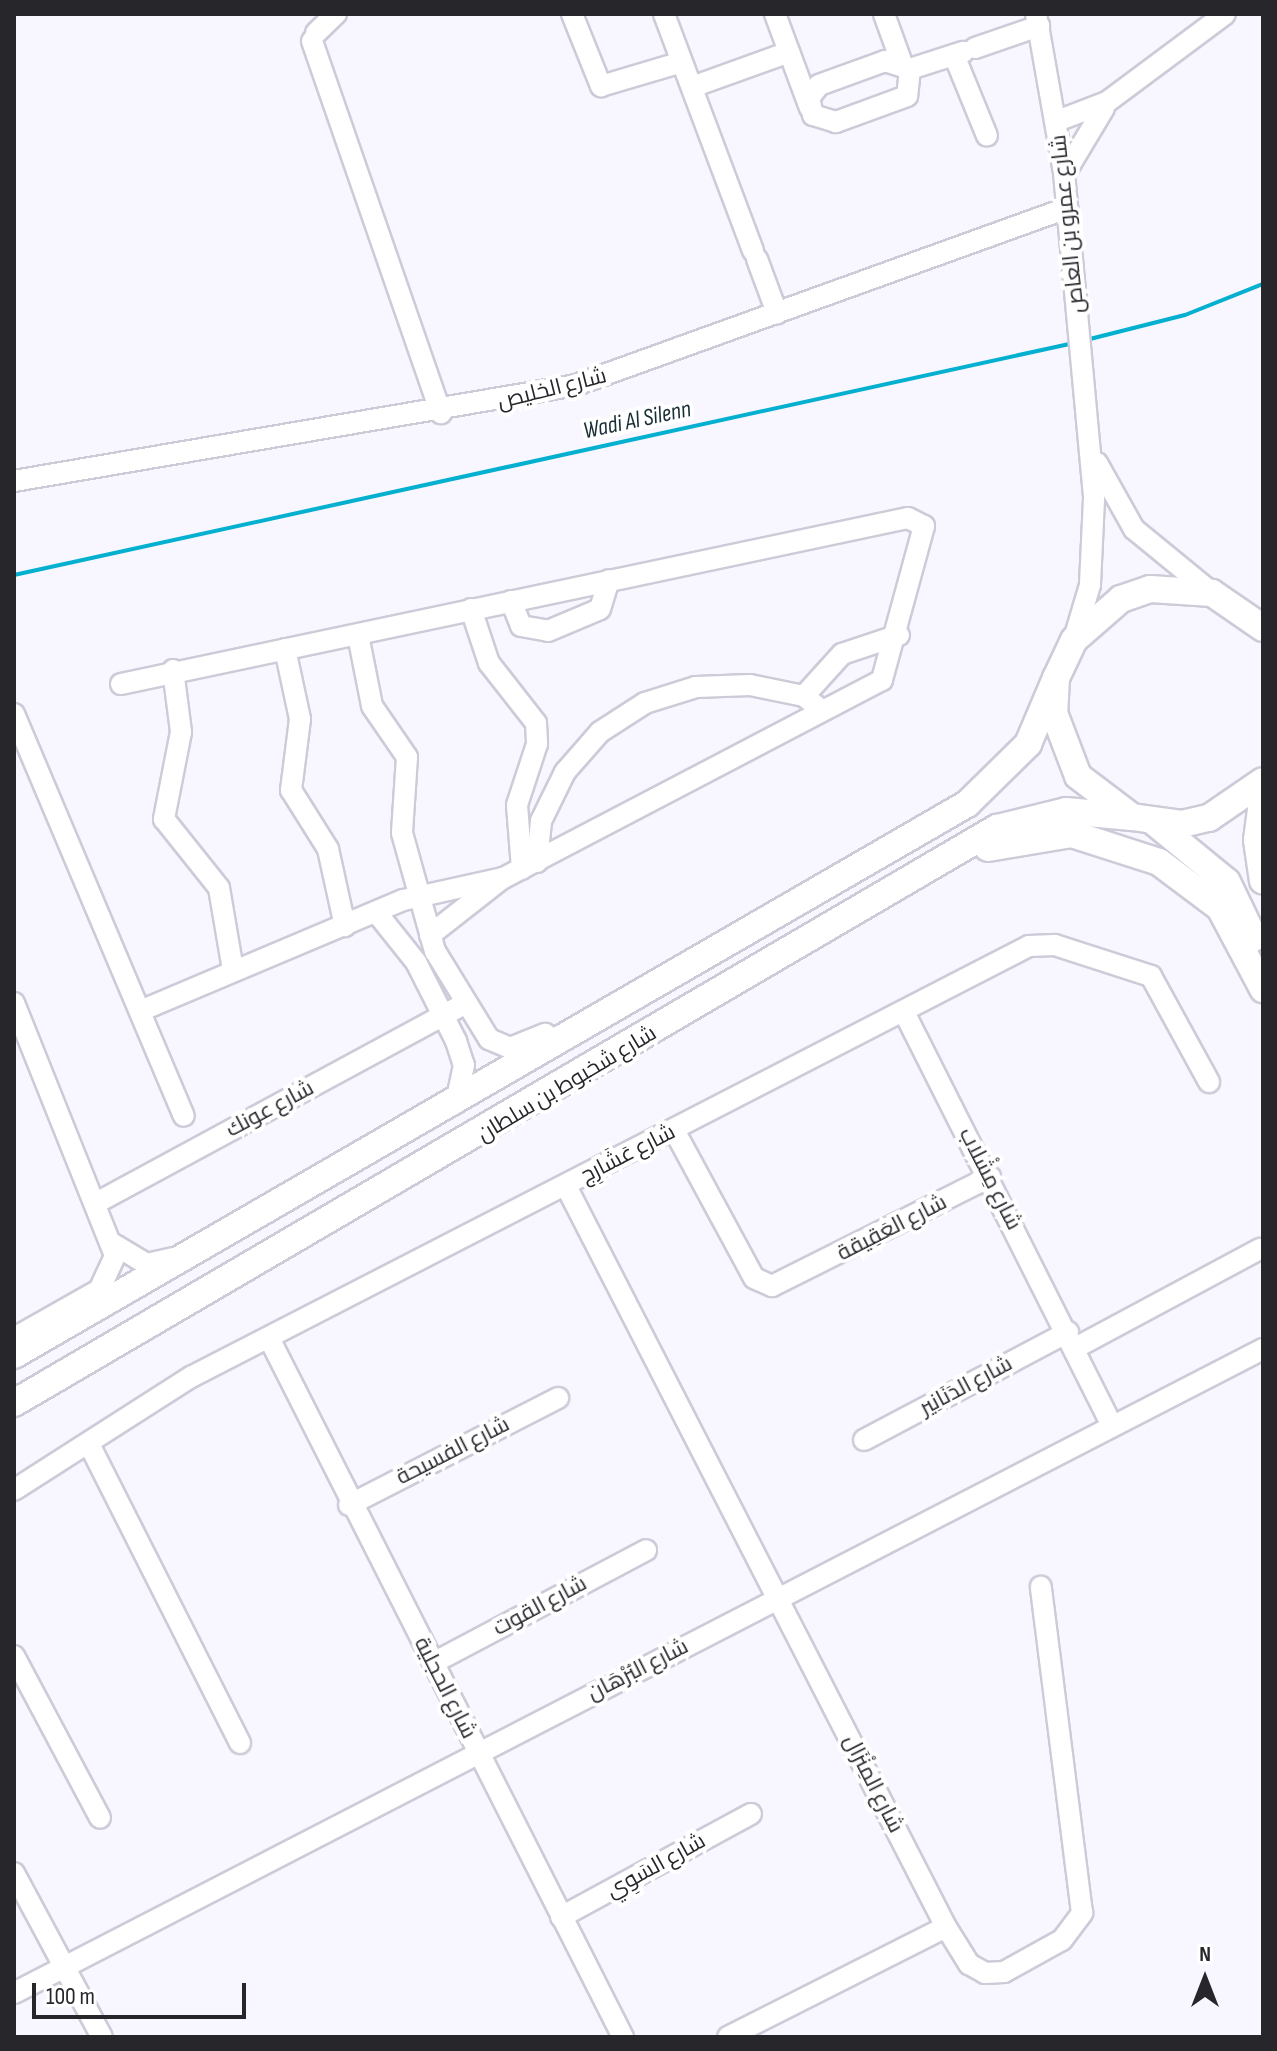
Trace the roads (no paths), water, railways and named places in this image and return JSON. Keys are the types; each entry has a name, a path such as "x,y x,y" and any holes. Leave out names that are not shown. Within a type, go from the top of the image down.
{"main road":[{"name":"شارع شخبوط بن سلطان","path":"14,1355 270,1213 637,999 990,787 1028,744 1074,640 1094,616 1150,589 1224,599"},
{"path":"1224,599 1263,616"},
{"path":"1224,599 1263,628"},
{"path":"1056,678 1054,713 1067,756 1102,800 1143,820 1227,882 1263,960"},
{"name":"شارع شخبوط بن سلطان","path":"14,1403 770,964 997,828 1066,811 1143,820 1209,818 1263,781"},
{"path":"1263,794 1257,840 1263,881"},
{"path":"770,964 816,945 978,852 1072,834 1137,853 1204,892 1236,930 1263,989"}],"street":[{"path":"336,14 314,37 441,413"},
{"path":"572,14 597,82 606,88 682,62"},
{"path":"664,14 777,313"},
{"path":"775,14 810,110 829,123 901,100 913,85 884,14"},
{"path":"1064,173 1080,137 1118,95 1225,14"},
{"path":"810,110 819,85 964,51 1038,20"},
{"name":"شارع عمرو بن العاص","path":"1038,20 1064,173 1089,437 1094,557 1074,640"},
{"path":"964,51 987,136"},
{"path":"692,87 789,52"},
{"path":"1057,121 1118,95"},
{"name":"شارع الخليص","path":"14,481 441,413 576,385 1067,208"},
{"name":"شارع عمرو بن العاص","path":"1089,437 1100,472 1134,529 1224,599"},
{"path":"121,684 173,670 358,635 913,517 925,531 899,635 885,677 812,702 530,866 503,878 418,896 140,1011"},
{"path":"511,601 526,630 548,631 600,609 609,580"},
{"path":"471,609 489,663 536,723 534,754 517,805 530,866"},
{"path":"358,635 372,706 407,757 401,823 430,938 463,1005 489,1039 510,1048 593,1008 637,999"},
{"path":"812,702 842,654 899,635"},
{"path":"285,649 300,719 291,790 328,849 345,926"},
{"path":"173,670 181,732 164,819 219,888 233,970"},
{"path":"530,866 545,808 565,772 600,732 670,694 750,685 812,702"},
{"path":"14,714 184,1116"},
{"path":"534,754 565,772"},
{"path":"410,953 503,878"},
{"path":"376,912 410,953 464,1065 456,1103"},
{"name":"شارع عَشَارِج","path":"14,1490 269,1338 1029,946 1055,945 1158,982 1209,1082"},
{"path":"14,1003 115,1245 139,1262 156,1264 270,1213"},
{"name":"شارع عونك","path":"98,1202 463,1005"},
{"name":"شارع مِشْلاب","path":"904,1012 1073,1339 1112,1425"},
{"name":"شارع العَقِيقة","path":"674,1130 754,1278 772,1286 794,1278 990,1177"},
{"name":"شارع المِنْزَال","path":"566,1186 946,1927 969,1964 995,1974 1062,1940 1081,1920 1041,1587"},
{"path":"14,1338 105,1285 115,1245"},
{"path":"1073,1339 1260,1249"},
{"name":"شارع الحجلية","path":"269,1338 349,1505 623,2037"},
{"name":"شارع الدَنَانِير","path":"864,1440 1073,1339"},
{"name":"شارع البُرْهَان","path":"14,1993 478,1751 1263,1349"},
{"name":"شارع الفسيحة","path":"349,1505 558,1398"},
{"path":"89,1444 240,1743"},
{"name":"شارع القوت","path":"433,1663 646,1550"},
{"path":"14,1656 100,1818"},
{"name":"شارع السَوِي","path":"561,1917 751,1814"},
{"path":"14,1873 20,1897 66,1965 102,2037"},
{"path":"728,2037 946,1927"}],"waterway":[{"name":"Wadi Al Silenn","path":"1086,340 1185,315 1263,284"},
{"name":"Wadi Al Silenn","path":"14,575 1074,343"}]}
